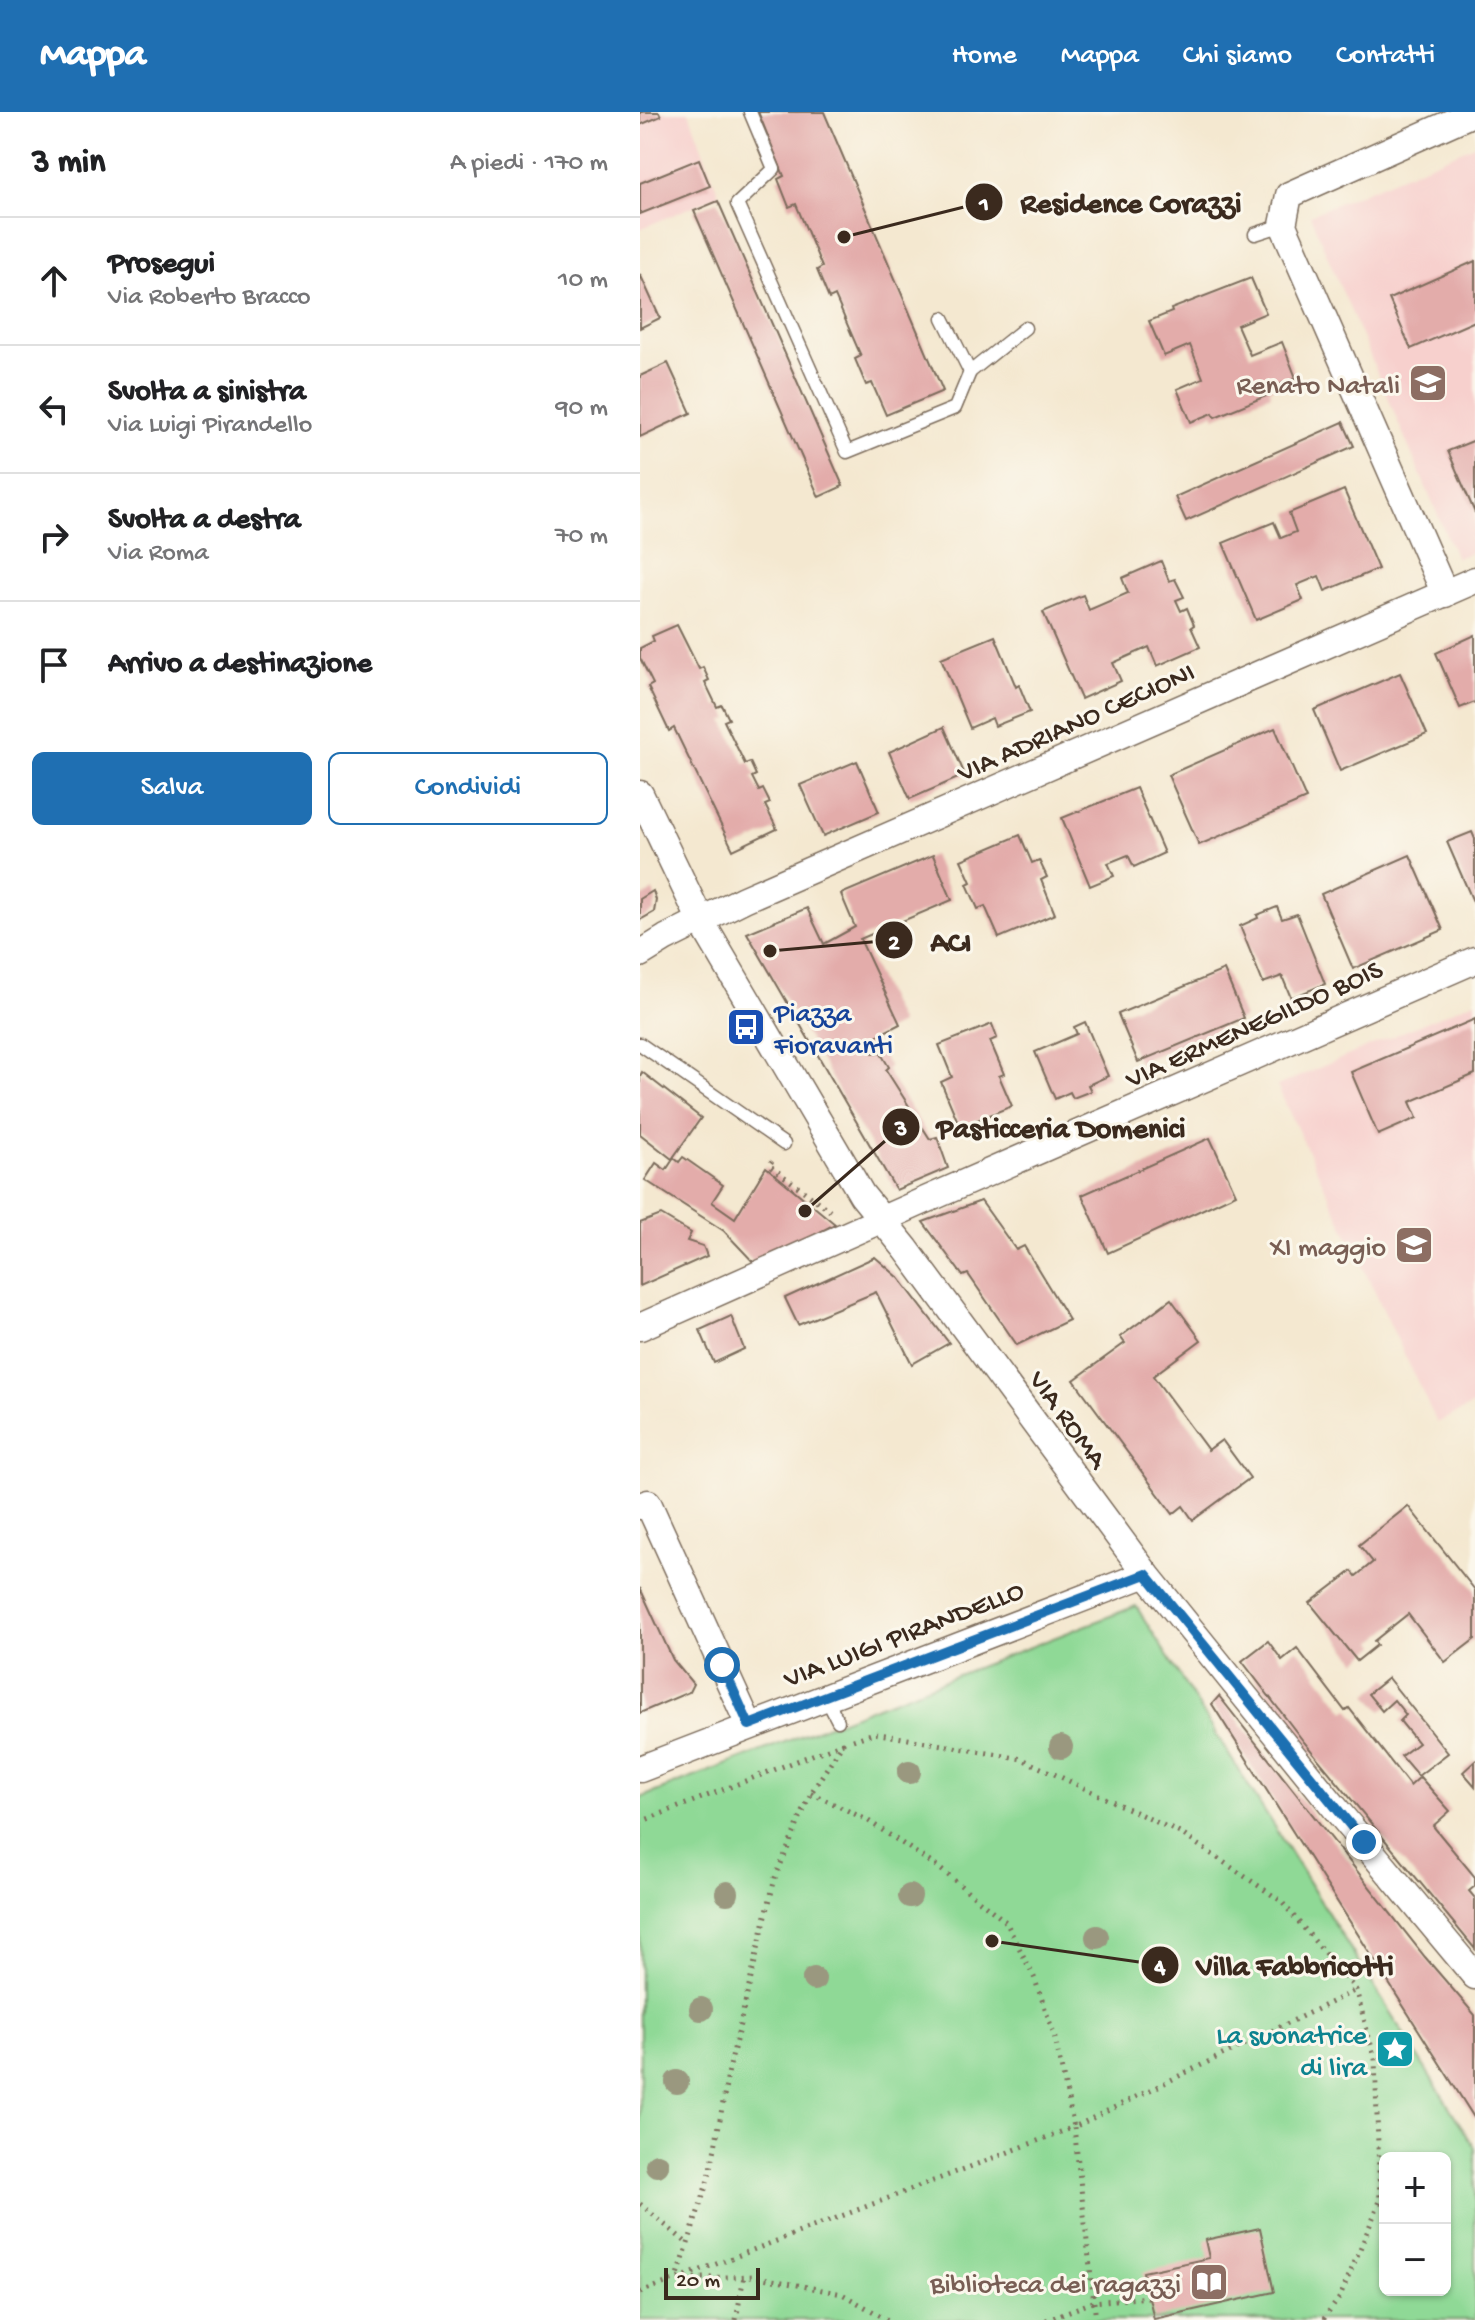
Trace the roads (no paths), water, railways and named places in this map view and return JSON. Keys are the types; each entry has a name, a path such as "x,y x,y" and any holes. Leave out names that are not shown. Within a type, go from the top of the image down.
{"street":[{"path":"1445,594 1283,225 1289,195 1464,114"},
{"name":"VIA ADRIANO CECIONI","path":"701,921 744,899 1475,580"},
{"name":"VIA ROMA","path":"640,794 701,921 854,1182 1146,1574 1475,1976"},
{"path":"640,954 701,921"},
{"name":"VIA ERMENEGILDO BOIS","path":"640,1327 1475,960"},
{"path":"644,1504 749,1725"},
{"name":"VIA LUIGI PIRANDELLO","path":"640,1769 1146,1574"}],"lane":[{"path":"750,112 774,169 737,204 847,452 955,408 970,372 1025,328"},
{"path":"1255,234 1283,225"},
{"path":"943,318 970,372"},
{"path":"640,1044 784,1144"},
{"path":"825,1696 838,1721"}],"place":[{"name":"Residence Corazzi","path":"844,237"},
{"name":"Renato Natali","path":"1428,383"},
{"name":"ACI","path":"770,951"},
{"name":"Piazza Fioravanti","path":"746,1027"},
{"name":"Pasticceria Domenici","path":"805,1211"},
{"name":"XI maggio","path":"1414,1245"},
{"name":"Villa Fabbricotti","path":"992,1941"},
{"name":"La suonatrice di lira","path":"1395,2049"},
{"name":"Biblioteca dei ragazzi","path":"1209,2282"}]}
